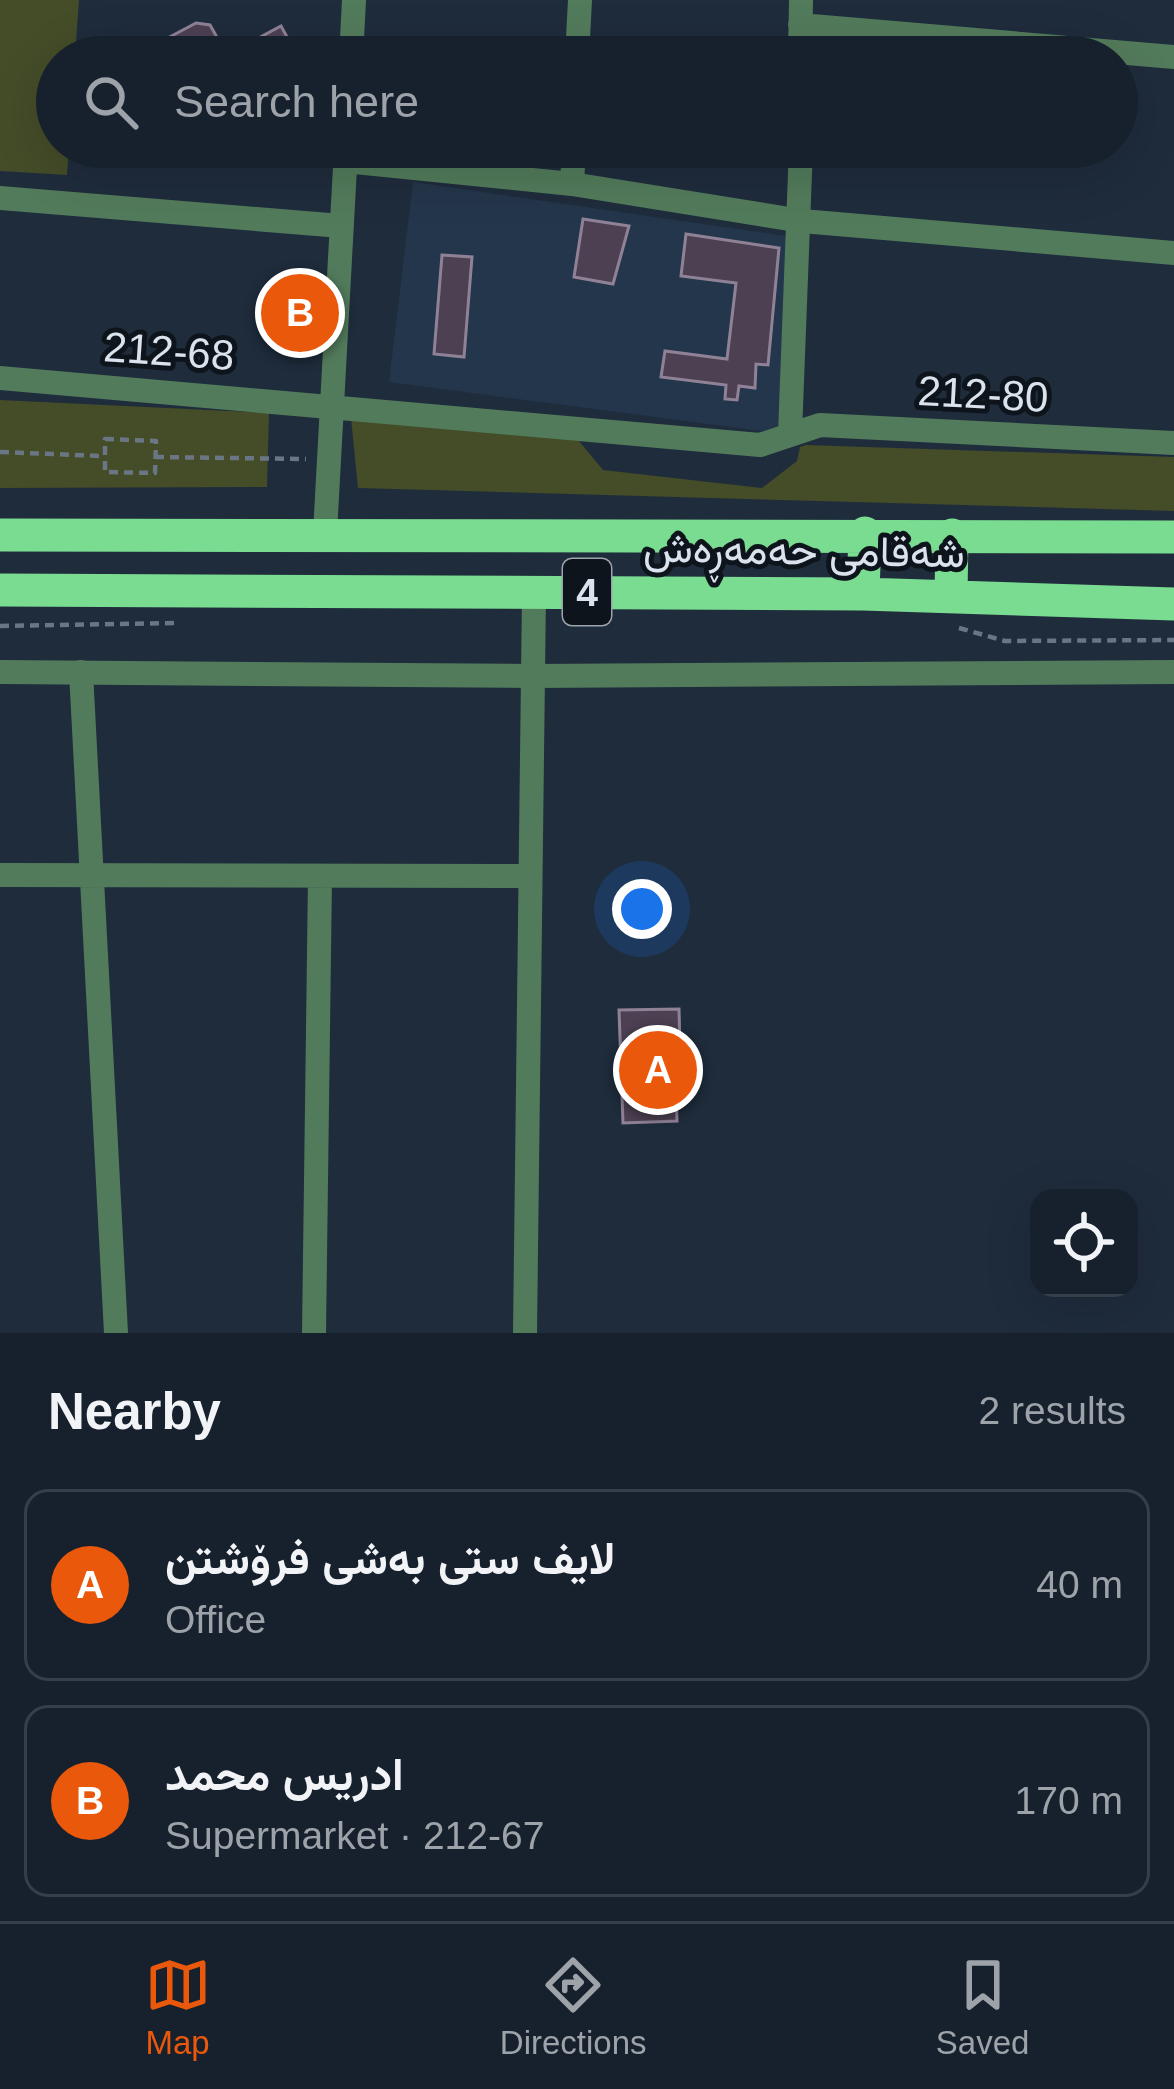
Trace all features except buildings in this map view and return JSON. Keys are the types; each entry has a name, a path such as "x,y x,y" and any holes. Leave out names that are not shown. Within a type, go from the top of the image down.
{"highway":[{"path":"863,594 866,533"},
{"name":"شەقامی حەمەڕەش","path":"0,535 1174,536"},
{"path":"951,596 952,535"},
{"name":"شەقامی حەمەڕەش","path":"0,590 863,594 1174,604"}],"street":[{"path":"352,36 354,0"},
{"path":"578,36 580,0"},
{"path":"800,12 999,36"},
{"path":"1138,53 1174,57"},
{"path":"325,532 344,168"},
{"path":"451,168 802,221 1174,253"},
{"path":"572,184 573,168"},
{"path":"790,434 801,168"},
{"path":"0,199 341,226"},
{"name":"212-68","path":"0,377 332,403 760,445 790,434"},
{"name":"212-80","path":"790,434 820,425 1174,443"},
{"path":"525,1333 534,592"},
{"path":"0,672 532,676 1174,672"},
{"path":"81,672 116,1333"},
{"path":"0,874 530,876"},
{"path":"314,1333 320,877"}],"path":[{"path":"105,439 156,440 155,472 105,472 105,456 105,439"},
{"path":"0,452 105,456"},
{"path":"155,457 328,459"}],"shaded area":[{"path":"413,182 794,237 777,433 389,382"}],"green space":[{"path":"0,0 79,0 76,36 36,36 36,168 68,168 67,175 0,171"},
{"path":"0,400 269,413 267,487 0,488"},
{"path":"389,414 579,441 603,470 762,488 797,461 800,447 806,445 1174,457 1174,511 358,488 351,418"}],"place":[{"name":"ادريس محمد","path":"300,313"},
{"name":"لایف ستی بەشی فرۆشتن","path":"658,1070"}]}
